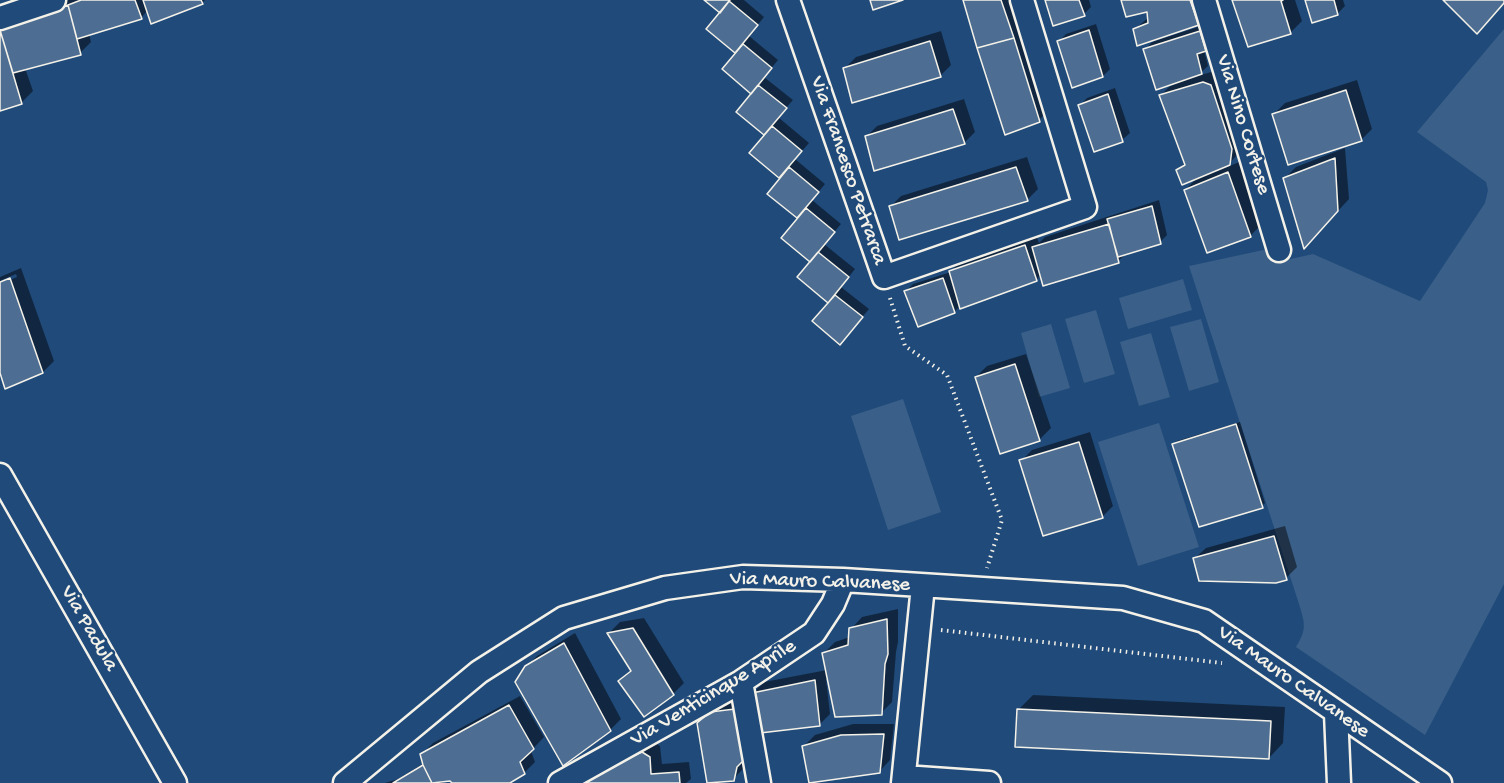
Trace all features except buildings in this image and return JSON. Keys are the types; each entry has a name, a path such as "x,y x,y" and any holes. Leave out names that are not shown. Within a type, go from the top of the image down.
{"street":[{"path":"0,18 54,0"},
{"name":"Via Francesco Petrarca","path":"788,0 884,277 1085,207 1022,0"},
{"name":"Via Nino Cortese","path":"1204,0 1280,250"},
{"name":"Via Padula","path":"0,475 175,783"},
{"name":"Via Mauro Calvanese","path":"345,783 479,672 564,618 665,588 743,577 843,580 1123,598 1204,621 1440,783"},
{"name":"Via Venticinque Aprile","path":"560,783 741,682 814,633 833,604 843,580"},
{"name":"Via Mauro Calvanese","path":"923,586 903,780 989,783"},
{"path":"741,682 759,783"},
{"path":"1336,713 1339,783"}],"path":[{"path":"884,277 905,346 947,375 1002,520 989,565"},
{"path":"933,629 1221,662 1229,668"}],"shaded area":[{"path":"1504,29 1504,584 1425,735 1296,647 1303,631 1304,622 1301,611 1189,266 1268,249 1273,263 1313,254 1420,301 1485,203 1488,190 1486,182 1417,132"},
{"path":"1183,279 1192,310 1128,329 1119,298"},
{"path":"1096,310 1115,374 1084,383 1065,319"},
{"path":"1201,319 1219,382 1189,391 1170,327"},
{"path":"1051,324 1070,388 1039,397 1021,333"},
{"path":"1151,333 1170,397 1139,406 1120,342"},
{"path":"903,399 941,512 888,530 851,416"},
{"path":"1159,423 1199,547 1138,566 1098,442"}]}
